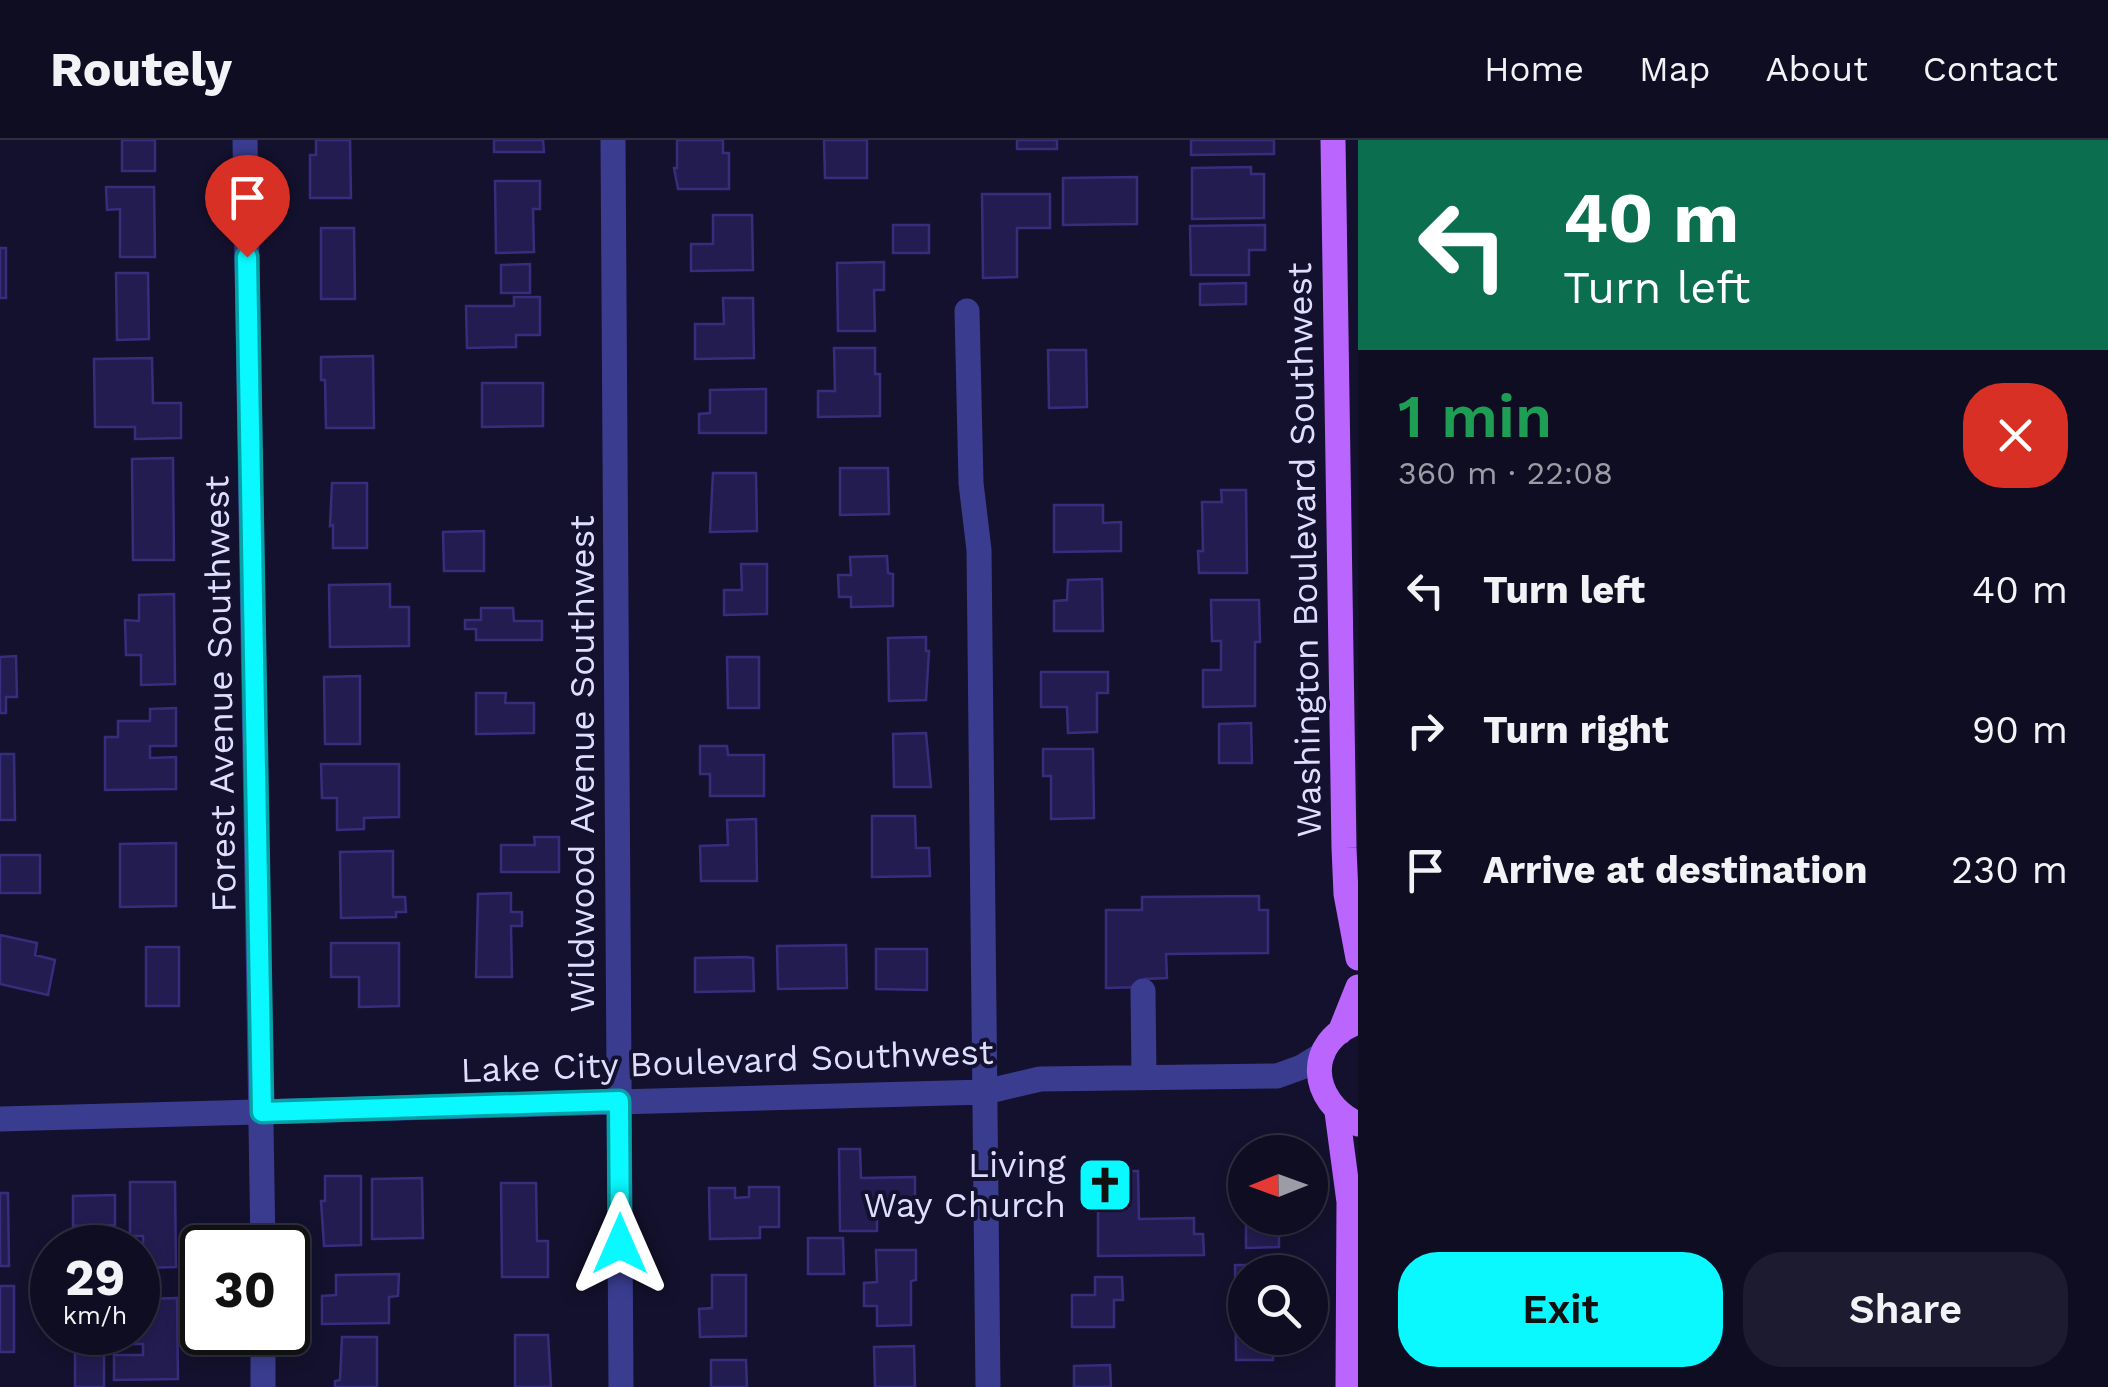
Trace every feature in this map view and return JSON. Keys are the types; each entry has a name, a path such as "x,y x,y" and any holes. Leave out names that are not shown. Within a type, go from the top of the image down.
{"main road":[{"name":"Washington Boulevard Southwest","path":"1333,140 1344,848 1346,894 1358,958"},
{"path":"1348,1387 1349,1202 1342,1113 1322,1088 1319,1071 1323,1054 1349,1027 1358,987"}],"street":[{"name":"Forest Avenue Southwest","path":"245,140 262,1225"},
{"name":"Wildwood Avenue Southwest","path":"613,140 621,1387"},
{"path":"967,311 971,484 979,550 988,1387"},
{"path":"1143,992 1144,1076"},
{"name":"Lake City Boulevard Southwest","path":"0,1119 985,1092 1040,1079 1277,1076 1323,1054"},
{"name":"Lake City Boulevard Southwest","path":"1277,1076 1305,1087 1342,1113"},
{"path":"263,1355 263,1387"}],"building":[{"path":"122,140 155,140 155,171 122,171"},
{"path":"316,140 350,140 351,198 310,198 310,155 316,155"},
{"path":"494,140 543,140 544,152 494,152"},
{"path":"677,140 723,140 723,153 729,153 729,189 678,189 674,168"},
{"path":"824,140 867,140 867,178 825,178"},
{"path":"1017,140 1057,140 1057,149 1017,149"},
{"path":"1191,140 1274,140 1274,154 1191,155"},
{"path":"1251,167 1251,174 1264,174 1264,218 1192,219 1192,168"},
{"path":"1137,177 1137,224 1063,225 1063,178"},
{"path":"495,181 540,181 540,209 533,209 534,252 496,253"},
{"path":"106,187 154,187 155,257 120,257 120,209 107,210"},
{"path":"982,194 1050,194 1050,228 1017,228 1017,277 983,278"},
{"path":"713,215 752,215 753,270 691,271 691,244 713,244"},
{"path":"893,225 929,225 929,253 893,253"},
{"path":"1265,225 1265,250 1249,250 1249,275 1191,275 1190,226"},
{"path":"321,228 354,228 355,299 321,299"},
{"path":"0,248 6,248 6,298 0,298"},
{"path":"884,262 884,290 874,290 875,331 838,331 837,263"},
{"path":"530,264 530,293 501,293 501,265"},
{"path":"116,273 148,273 149,339 117,340"},
{"path":"1246,283 1246,304 1200,305 1200,284"},
{"path":"514,297 540,297 540,335 516,335 516,347 467,348 466,306 514,306"},
{"path":"723,298 753,298 754,358 695,359 695,324 724,324"},
{"path":"834,348 875,348 875,374 880,374 880,416 818,417 818,391 835,391"},
{"path":"1048,350 1086,350 1087,407 1049,408"},
{"path":"373,356 374,428 326,428 321,357"},
{"path":"152,358 153,403 181,403 181,438 135,439 135,427 95,427 94,359"},
{"path":"482,383 543,383 543,426 482,427"},
{"path":"766,389 766,433 699,433 699,414 710,413 710,390"},
{"path":"173,458 174,560 133,560 132,459"},
{"path":"840,468 888,468 889,514 840,515"},
{"path":"713,473 756,473 757,531 710,532"},
{"path":"332,483 367,483 367,548 333,548"},
{"path":"1221,490 1246,490 1247,573 1199,573 1198,551 1203,551 1202,502 1222,502"},
{"path":"1054,505 1103,505 1103,523 1121,522 1121,551 1054,552"},
{"path":"484,531 484,571 444,571 443,532"},
{"path":"887,556 888,573 893,574 893,606 851,607 851,597 839,597 838,575 851,575 850,557"},
{"path":"741,564 767,564 767,614 724,615 724,590 742,590"},
{"path":"1102,579 1103,631 1054,631 1054,601 1067,600 1068,580"},
{"path":"390,584 390,607 409,607 409,646 330,647 329,585"},
{"path":"174,594 175,684 141,685 141,655 126,655 125,620 139,621 139,595"},
{"path":"1211,600 1259,600 1255,706 1203,707 1203,670 1221,670 1221,641 1212,641"},
{"path":"481,608 513,608 514,621 542,621 542,640 476,640 476,629 465,629 465,620 481,620"},
{"path":"926,637 926,700 889,701 888,638"},
{"path":"16,656 17,697 6,697 6,713 0,713 0,657"},
{"path":"727,657 759,657 759,708 728,708"},
{"path":"1041,672 1108,672 1108,693 1097,693 1097,732 1068,733 1067,707 1041,707"},
{"path":"360,676 360,744 325,744 324,677"},
{"path":"476,693 506,693 505,703 534,703 534,733 476,734"},
{"path":"176,708 176,746 150,746 150,758 176,757 176,789 105,790 105,737 118,737 118,721 150,721 150,709"},
{"path":"1251,723 1252,763 1219,763 1219,724"},
{"path":"926,733 931,787 894,787 893,734"},
{"path":"700,746 727,746 728,755 764,755 764,796 710,796 710,774 700,774"},
{"path":"1043,749 1093,749 1094,818 1051,819 1051,776 1043,776"},
{"path":"0,754 14,754 15,820 0,820"},
{"path":"321,764 399,764 399,817 364,818 364,829 337,830 337,798 322,798"},
{"path":"872,816 915,816 916,848 929,848 930,876 872,877"},
{"path":"756,819 757,881 701,881 700,846 728,845 727,820"},
{"path":"534,837 559,837 559,872 501,872 501,845 535,845"},
{"path":"176,843 176,906 120,907 120,844"},
{"path":"393,851 393,897 405,897 406,912 396,912 396,917 341,918 340,852"},
{"path":"0,855 40,855 40,893 0,893"},
{"path":"511,893 511,912 522,912 522,926 511,926 512,977 476,977 478,894"},
{"path":"1259,896 1259,910 1268,910 1268,953 1166,954 1167,978 1145,979 1145,987 1106,988 1106,910 1142,910 1142,897"},
{"path":"0,935 37,943 35,955 55,960 48,995 0,984"},
{"path":"331,943 399,943 399,1006 359,1007 359,977 331,977"},
{"path":"846,945 847,988 778,989 777,946"},
{"path":"146,947 179,947 179,1006 146,1006"},
{"path":"876,949 927,949 927,990 876,989"},
{"path":"695,958 753,958 754,991 695,992"},
{"path":"839,1149 860,1149 861,1178 915,1177 915,1213 877,1213 877,1231 840,1231"},
{"path":"1098,1171 1138,1171 1139,1219 1194,1218 1194,1234 1203,1234 1204,1255 1098,1256"},
{"path":"325,1176 361,1176 361,1245 324,1246 321,1201 325,1201"},
{"path":"422,1178 423,1238 372,1239 372,1179"},
{"path":"130,1182 175,1182 176,1267 160,1267 160,1225 130,1225"},
{"path":"501,1183 536,1183 537,1241 548,1241 548,1277 502,1277"},
{"path":"749,1187 779,1187 779,1227 760,1227 760,1238 710,1239 709,1188 735,1188 735,1198 749,1197"},
{"path":"0,1193 8,1193 9,1266 0,1266"},
{"path":"115,1195 115,1225 73,1225 73,1196"},
{"path":"1246,1235 1279,1235 1279,1247 1246,1248"},
{"path":"808,1238 843,1238 844,1274 808,1274"},
{"path":"876,1250 916,1250 911,1325 877,1326 877,1306 864,1306 864,1283 877,1282"},
{"path":"399,1274 398,1296 389,1297 389,1323 322,1324 322,1296 336,1295 336,1275"},
{"path":"712,1275 746,1275 746,1336 700,1337 699,1309 712,1308"},
{"path":"1095,1277 1122,1277 1123,1300 1114,1300 1114,1327 1072,1327 1072,1295 1095,1295"},
{"path":"0,1286 14,1286 14,1352 0,1352"},
{"path":"160,1298 177,1298 178,1379 114,1380 114,1355 160,1355"},
{"path":"515,1335 548,1335 551,1387 515,1387"},
{"path":"342,1337 377,1337 377,1387 335,1387 335,1381 340,1380"},
{"path":"914,1346 915,1387 875,1387 874,1347"},
{"path":"75,1355 104,1355 104,1387 75,1387"},
{"path":"1236,1355 1273,1355 1273,1360 1236,1360"},
{"path":"711,1360 746,1360 747,1387 711,1387"},
{"path":"1110,1365 1111,1387 1074,1387 1074,1366"}],"place":[{"name":"Living Way Church","path":"1105,1185"}],"route":[{"path":"247,257 262,1112 619,1101 620,1244"}]}
